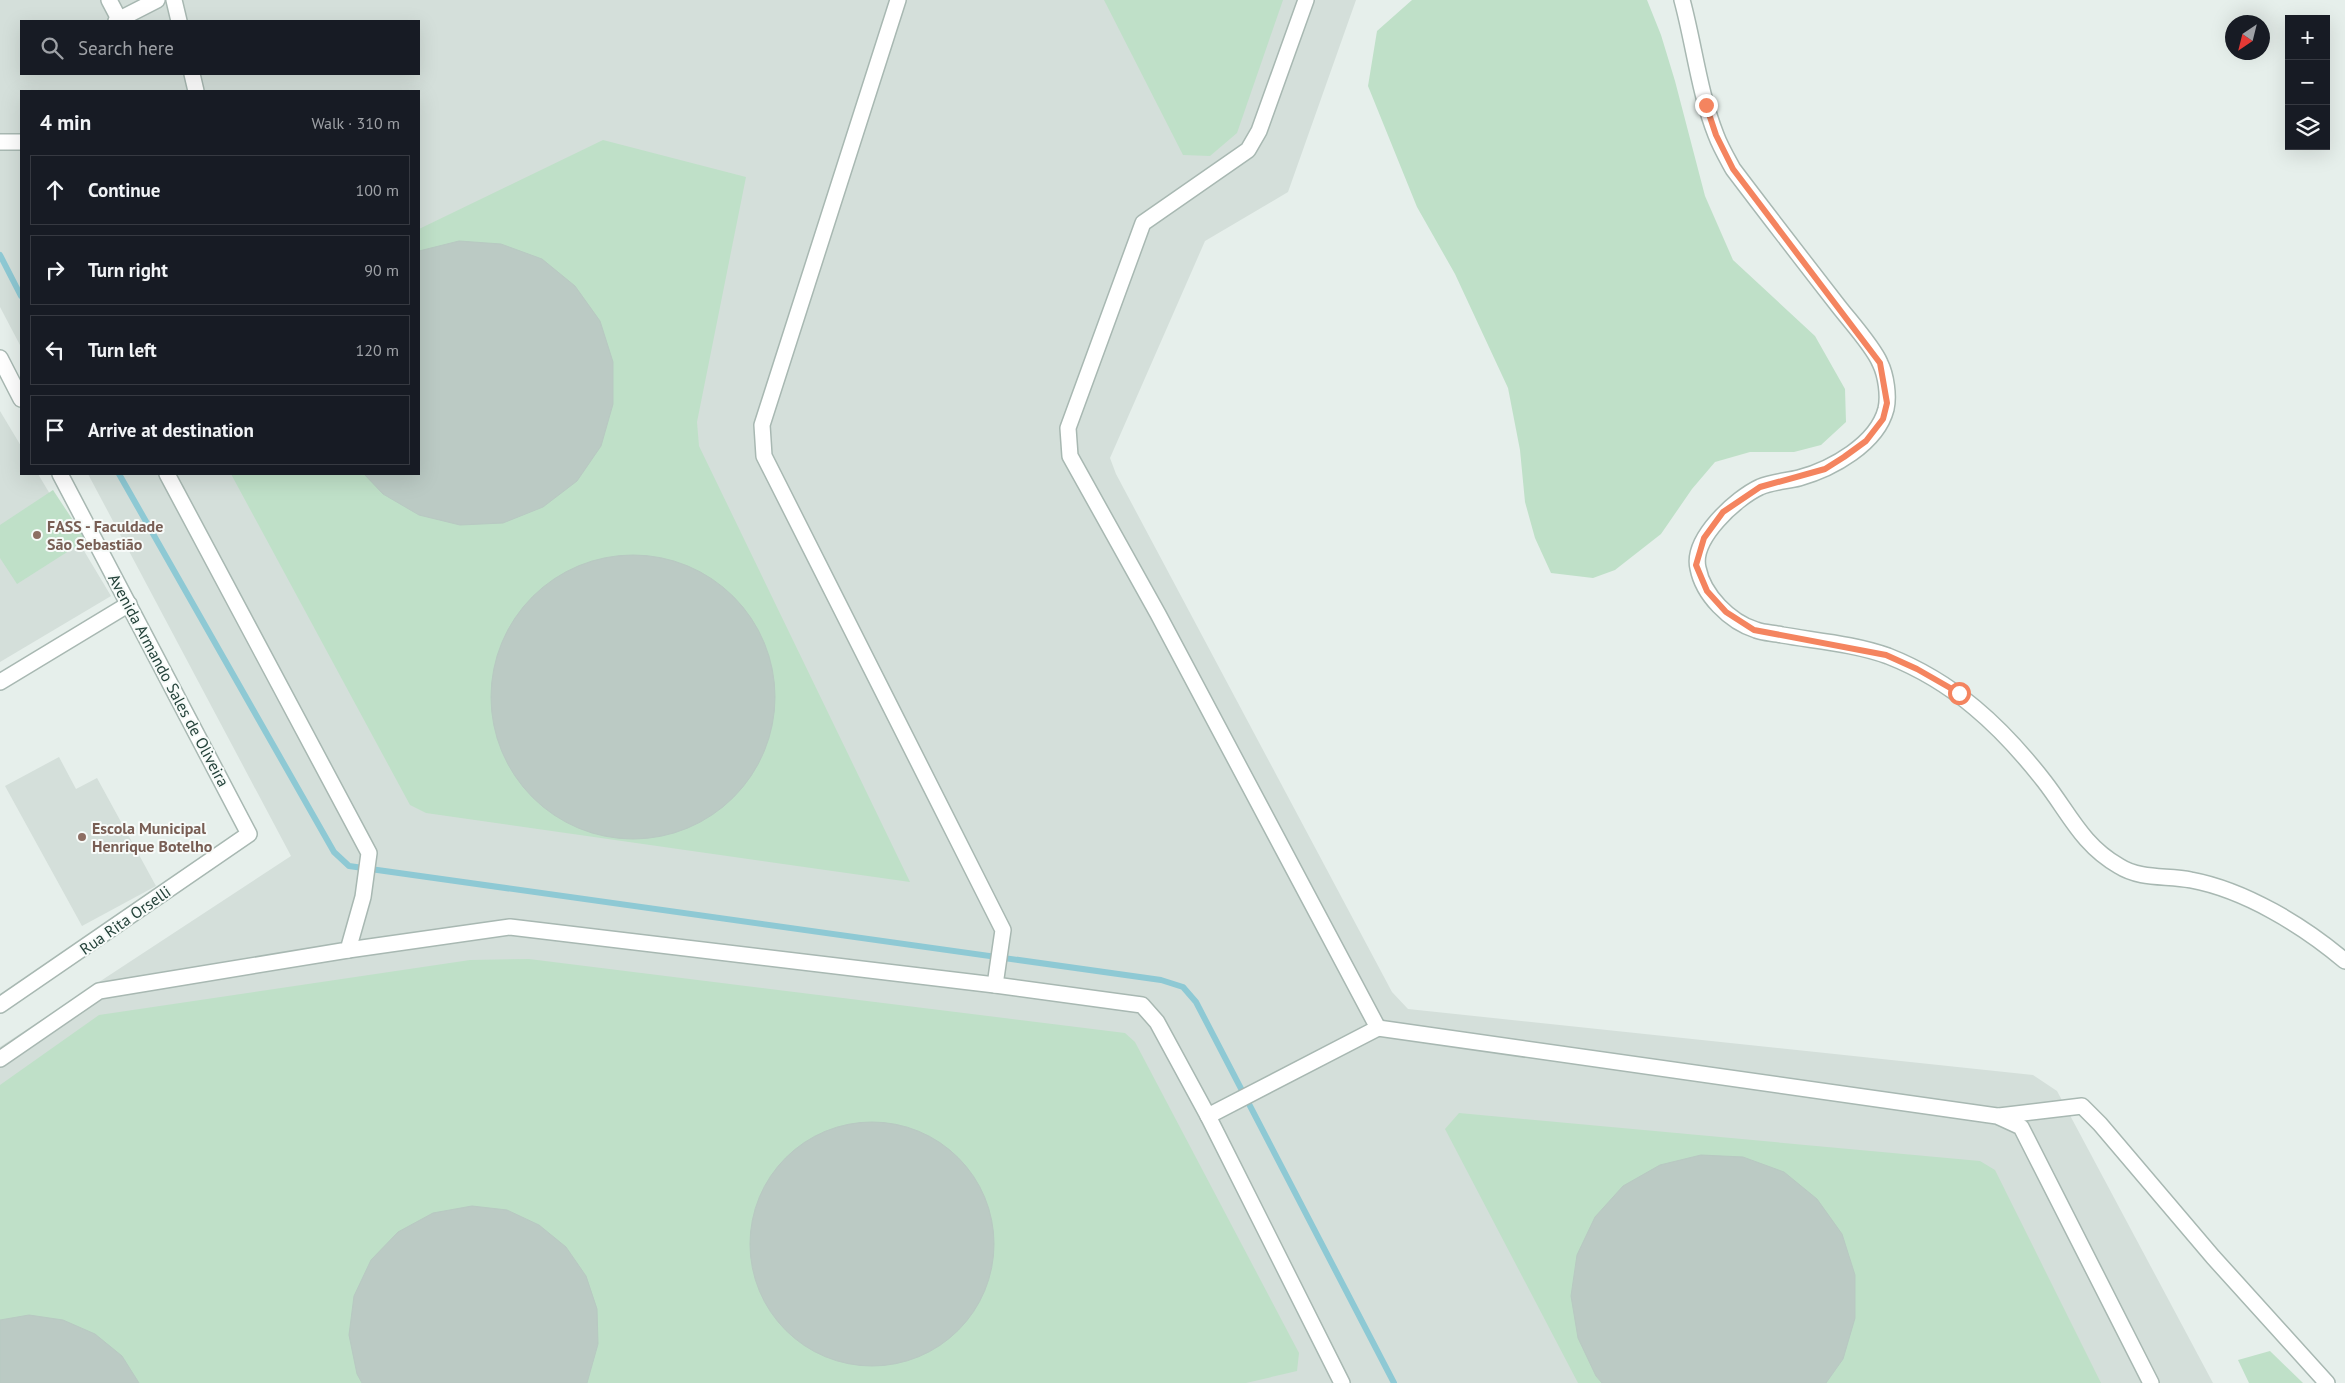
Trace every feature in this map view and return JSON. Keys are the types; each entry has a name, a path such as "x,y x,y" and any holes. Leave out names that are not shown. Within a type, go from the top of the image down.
{"street":[{"path":"109,0 118,20 157,0"},
{"path":"174,0 179,20"},
{"path":"898,0 762,425 764,456 1003,930 996,985"},
{"path":"1306,0 1259,131 1248,150 1143,223 1068,428 1068,437 1070,456 1158,614 1378,1028"},
{"path":"1682,0 1692,37 1706,105 1716,135 1733,169 1880,363 1887,403 1883,419 1866,441 1844,457 1825,469 1760,487 1723,512 1704,538 1696,565 1707,591 1726,612 1754,630 1886,655 1917,669 1959,693 1986,715 2046,783 2070,822 2090,846 2121,868 2147,876 2192,880 2245,896 2321,941 2345,961"},
{"path":"192,75 196,90"},
{"path":"0,142 20,142"},
{"path":"0,360 20,397"},
{"name":"Avenida Armando Sales de Oliveira","path":"61,475 249,834"},
{"path":"168,475 368,853 363,897 348,950"},
{"path":"0,682 129,604"},
{"name":"Rua Rita Orselli","path":"0,1006 249,834"},
{"path":"0,1059 99,991 348,950 510,927 996,985 1142,1005 1157,1022 1208,1116 1342,1383"},
{"path":"1208,1116 1378,1028 1996,1116 2021,1126 2152,1383"},
{"path":"1996,1116 2082,1106 2100,1124 2212,1257 2327,1383"}],"shaded area":[{"path":"0,0 1356,0 1288,192 1205,241 1110,458 1116,474 1392,992 1408,1009 2033,1075 2057,1091 2213,1383 0,1383 0,1047 291,856 89,475 420,475 420,90 20,90 20,345 0,307"},
{"name":"FASS - Faculdade São Sebastião","path":"0,411 20,444 20,475 39,475 111,596 0,662"},
{"name":"Escola Municipal Henrique Botelho","path":"59,757 76,789 97,778 156,886 82,926 5,786"}],"green space":[{"path":"1104,0 1283,0 1237,133 1210,156 1183,155"},
{"path":"1412,0 1647,0 1661,35 1675,81 1705,196 1733,260 1815,336 1845,389 1846,422 1821,445 1794,452 1750,452 1715,462 1692,489 1661,534 1615,570 1593,578 1551,573 1535,538 1525,502 1520,450 1508,388 1455,274 1417,207 1368,86 1377,31"},
{"path":"603,140 746,177 697,422 699,446 910,882 426,813 410,805 232,475 420,475 420,229"},
{"path":"53,490 86,540 17,584 0,558 0,525"},
{"path":"529,959 1125,1033 1135,1042 1299,1353 1297,1371 1246,1383 0,1383 0,1085 99,1015 470,960"},
{"path":"1459,1113 1980,1161 1995,1170 2101,1383 1578,1383 1445,1129"},
{"path":"2270,1351 2303,1383 2249,1383 2238,1360"}],"building":[{"path":"459,241 501,244 542,259 575,286 600,321 613,362 613,404 601,446 577,481 543,507 503,523 460,525 419,515 383,494 365,475 420,475 420,251"},
{"path":"633,555 661,558 687,566 712,579 733,597 751,618 764,643 772,669 775,697 772,725 764,751 751,776 733,797 712,815 687,828 661,836 633,839 605,836 579,828 554,815 533,797 515,776 502,751 494,725 491,697 494,669 502,643 515,618 533,597 554,579 579,566 605,558"},
{"path":"860,1122 884,1122 908,1127 930,1136 959,1157 974,1176 985,1197 992,1220 994,1244 992,1268 985,1291 974,1312 959,1331 930,1352 908,1361 884,1366 860,1366 836,1361 814,1352 794,1339 777,1322 764,1302 755,1280 750,1256 750,1232 755,1208 764,1186 777,1166 794,1149 814,1136 836,1127"},
{"path":"1701,1155 1743,1157 1784,1172 1817,1199 1842,1234 1855,1275 1855,1318 1843,1359 1826,1383 1602,1383 1596,1376 1578,1338 1571,1296 1577,1255 1595,1217 1623,1186 1660,1165"},
{"path":"472,1206 507,1210 539,1225 566,1247 586,1276 597,1309 598,1344 587,1383 362,1383 357,1374 349,1335 354,1296 371,1260 398,1232 433,1213"},
{"path":"29,1315 63,1320 95,1334 122,1356 139,1383 0,1383 0,1320"}],"waterway":[{"path":"0,255 20,294"},
{"path":"120,475 334,852 349,866 1161,980 1183,987 1196,1002 1394,1383"}],"place":[{"name":"FASS - Faculdade São Sebastião","path":"37,535"},
{"name":"Escola Municipal Henrique Botelho","path":"82,837"}],"route":[{"path":"1706,105 1716,135 1733,169 1880,363 1886,386 1887,403 1883,419 1866,441 1844,457 1825,469 1760,487 1723,512 1704,538 1696,565 1707,591 1726,612 1754,630 1886,655 1917,669 1959,693"}]}
